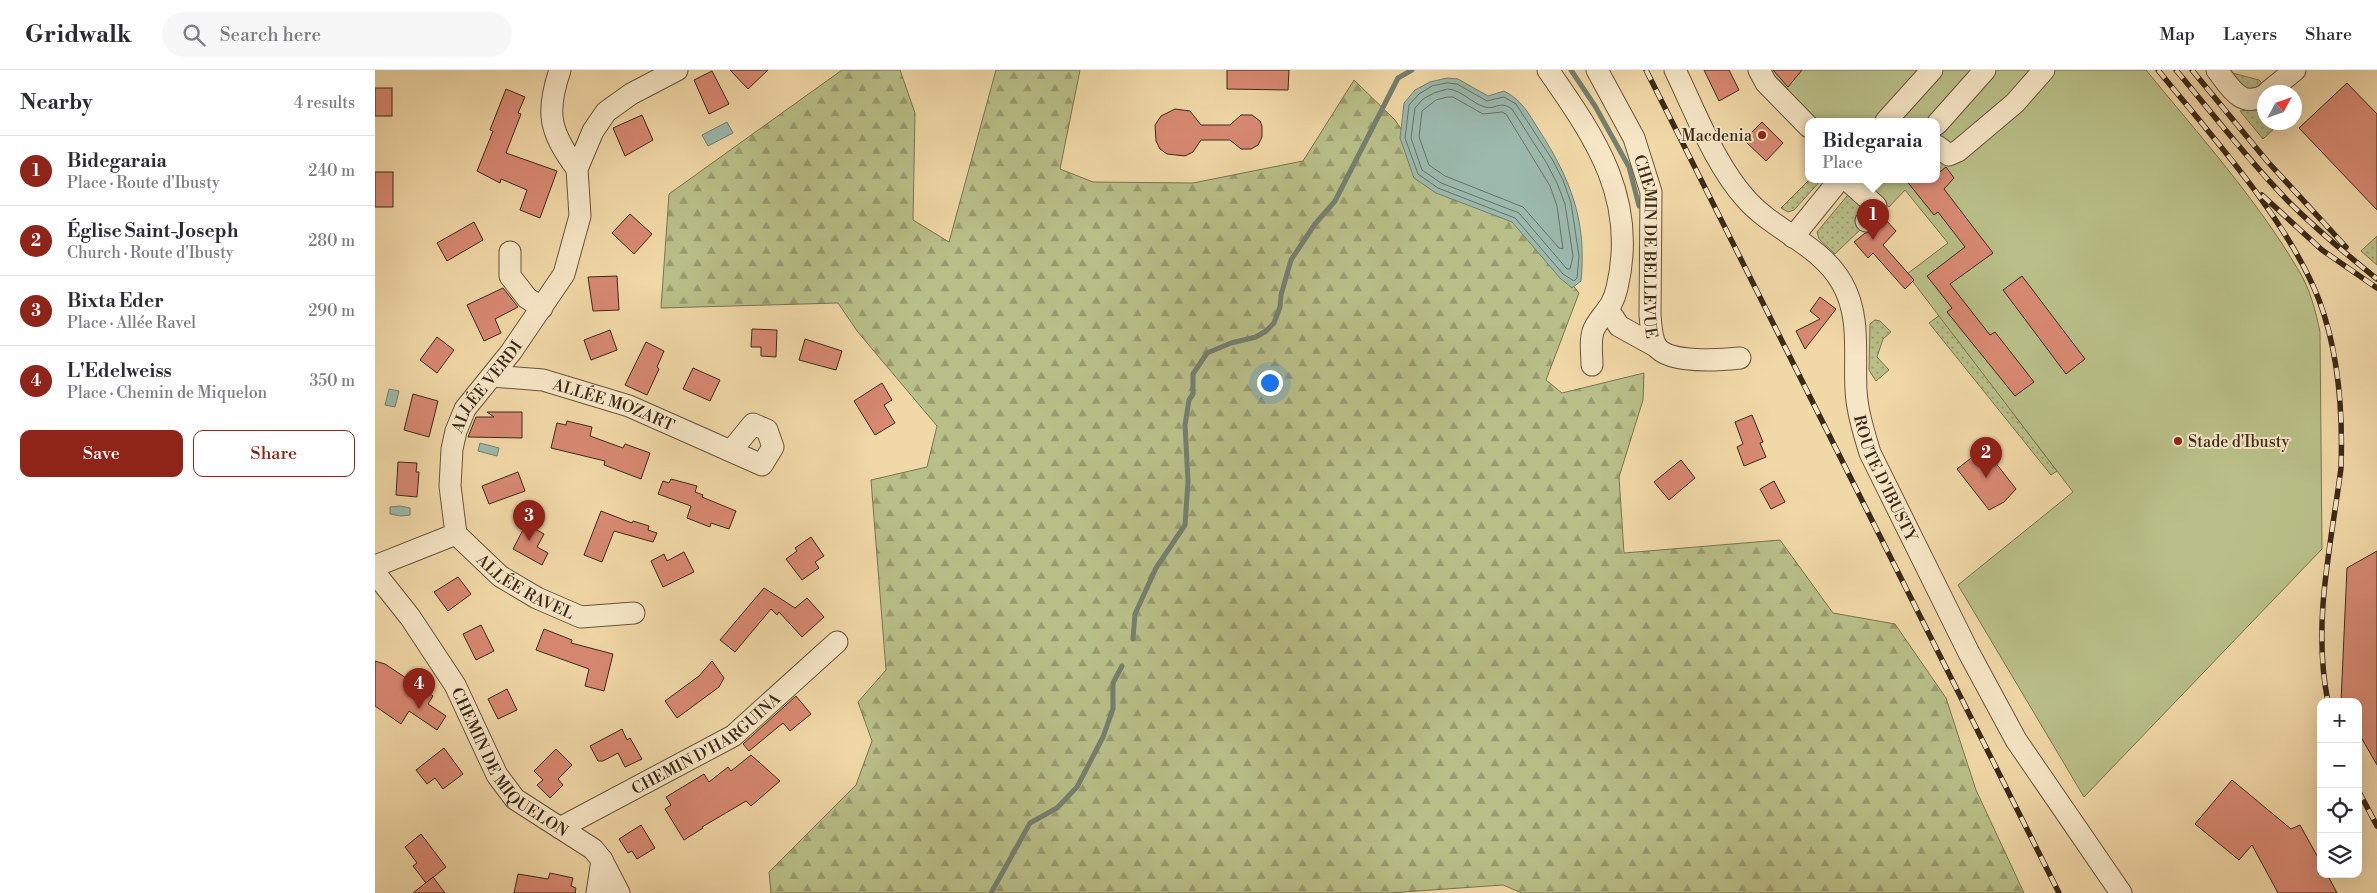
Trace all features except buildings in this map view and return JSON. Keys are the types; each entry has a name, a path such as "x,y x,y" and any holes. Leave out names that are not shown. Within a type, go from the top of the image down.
{"street":[{"name":"ALLÉE VERDI","path":"560,70 551,105 553,130 577,169"},
{"name":"ALLÉE VERDI","path":"455,534 450,486 452,449 456,431 465,410 542,308 564,274 580,216 577,169 593,131 606,112 631,94 677,70"},
{"path":"1548,70 1584,122 1603,156 1618,198 1623,245 1621,273 1609,311 1594,328 1592,365"},
{"name":"CHEMIN DE BELLEVUE","path":"1597,70 1634,138 1651,192 1650,315 1651,333 1657,347 1664,353 1678,358 1722,360 1740,358"},
{"name":"ROUTE D'IBUSTY","path":"1675,70 1734,184 1761,215 1817,253 1842,282 1853,310 1856,392 1861,424 1870,453 1961,636 2032,767 2121,893"},
{"path":"1759,70 1766,83 1805,123"},
{"path":"1897,117 1932,70"},
{"path":"1940,121 1985,70"},
{"path":"1940,148 1949,155 1958,151 2015,103 2045,70"},
{"path":"2217,70 2238,96 2246,100 2257,100"},
{"path":"2277,85 2295,70"},
{"path":"1793,237 1837,183"},
{"path":"1850,183 1876,206 1866,221"},
{"path":"510,252 510,276 527,298 542,308"},
{"path":"1609,311 1619,326 1657,347"},
{"name":"ALLÉE MOZART","path":"492,376 543,380 619,403 731,451"},
{"path":"375,566 455,534"},
{"name":"ALLÉE RAVEL","path":"455,534 500,576 537,598 581,617 634,613"},
{"name":"CHEMIN DE MIQUELON","path":"375,573 410,617 455,685 497,775 515,799 593,850 602,860 619,893"},
{"name":"CHEMIN D'HARGUINA","path":"560,828 733,736 837,642"},
{"path":"597,893 602,860"}],"green space":[{"path":"842,70 900,70 915,113 913,220 949,242 996,70 1080,70 1060,169 1093,182 1193,183 1303,161 1354,80 1395,120 1437,182 1518,216 1579,293 1546,380 1562,393 1644,373 1643,400 1619,477 1624,553 1780,540 1833,613 1895,624 1946,698 1976,790 2024,893 1522,893 1503,885 1389,893 771,893 769,872 856,785 872,741 858,702 886,670 871,480 927,467 937,426 857,331 838,303 661,308 669,194"},
{"name":"Stade d'Ibusty","path":"1768,70 2146,70 2246,192 2282,244 2306,285 2320,332 2322,549 2084,797 1958,585 2073,492 1907,274 1948,243 1905,190 1889,207 1862,183 1940,183 1940,118 1815,118 1794,100 1787,88"},
{"path":"2225,71 2259,80 2264,85 2257,85 2257,94 2253,96"},
{"path":"2257,109 2257,130 2273,130 2263,139 2240,111"},
{"path":"1806,183 1818,183 1794,210 1788,212 1781,208"},
{"path":"1852,190 1863,200 1865,225 1835,254 1819,239 1817,232"},
{"path":"2377,236 2377,265 2361,251"},
{"path":"1944,312 2012,412 2057,471 2051,475 1929,323"},
{"path":"1875,320 1880,321 1891,332 1883,339 1877,357 1889,370 1876,381 1869,370 1870,324"}],"water":[{"path":"1447,78 1458,79 1488,96 1504,91 1511,95 1525,108 1550,148 1568,184 1579,220 1582,259 1581,281 1572,288 1560,278 1512,222 1436,193 1414,178 1400,138 1404,103 1415,90 1430,82"},
{"path":"727,122 733,133 708,146 702,135"},
{"path":"389,389 399,391 395,407 385,405"},
{"path":"480,443 499,448 497,456 478,451"},
{"path":"390,507 410,508 410,515 390,514"}],"waterway":[{"path":"1133,639 1135,614 1156,568 1185,525 1188,481 1185,425 1189,400 1193,394 1193,374 1207,353 1231,343 1256,337 1274,323 1280,307 1281,295 1291,260 1315,224 1335,201 1398,78 1412,70"},
{"path":"1571,70 1595,106 1629,167 1639,206"},
{"path":"991,893 1030,823 1057,808 1077,787 1103,737 1113,709 1113,683 1122,666"}],"railway":[{"path":"1646,70 2059,893"},
{"path":"2158,70 2269,210 2305,270 2326,320 2338,383 2341,426 2341,468 2328,555 2322,614 2322,643 2327,698"},
{"path":"2176,70 2288,201 2331,241 2377,279"},
{"path":"2192,70 2267,161 2346,247"},
{"path":"2262,195 2322,250 2377,288"},
{"path":"2362,798 2377,826"}],"place":[{"name":"Macdenia","path":"1762,135"},
{"name":"Bidegaraia","path":"1873,240"},
{"name":"Stade d'Ibusty","path":"2178,441"},
{"name":"Église Saint-Joseph","path":"1986,478"},
{"name":"Bixta Eder","path":"529,541"},
{"name":"L'Edelweiss","path":"419,709"}]}
